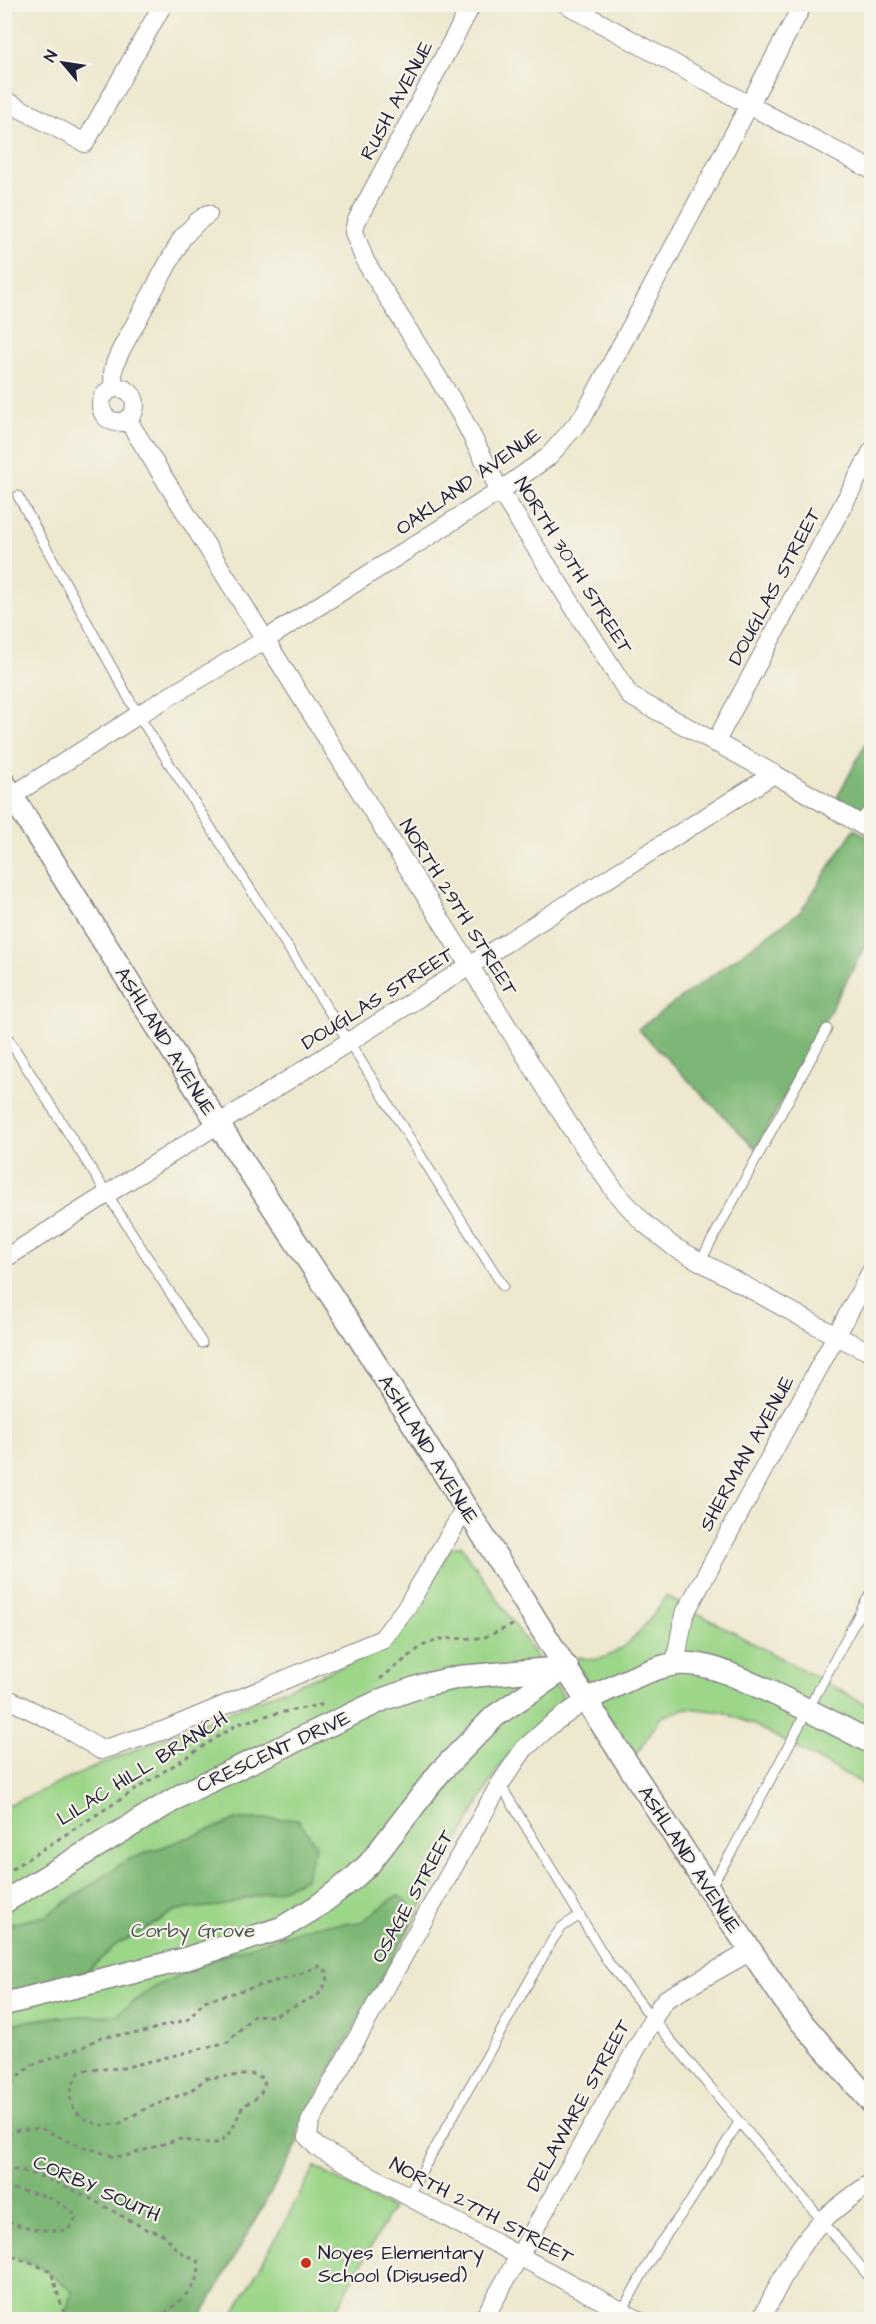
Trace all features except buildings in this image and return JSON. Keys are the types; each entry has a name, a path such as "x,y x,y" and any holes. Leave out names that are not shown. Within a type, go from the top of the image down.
{"street":[{"path":"4,100 85,144 163,4"},
{"name":"RUSH AVENUE","path":"377,184 472,4"},
{"path":"566,4 872,170"},
{"name":"OAKLAND AVENUE","path":"7,793 265,640 500,491 548,457 583,417 803,4"},
{"name":"NORTH 30TH STREET","path":"377,184 356,222 354,232 365,261 460,413 500,491 630,696 774,774 864,828"},
{"name":"NORTH 29TH STREET","path":"208,214 197,222 183,238 113,365 112,378 115,388 128,391 132,396 134,409 132,415 127,419 571,1128 617,1194 674,1247 836,1336 872,1353"},
{"name":"DOUGLAS STREET","path":"715,743 872,451"},
{"name":"DOUGLAS STREET","path":"4,1259 774,774"},
{"name":"ASHLAND AVENUE","path":"7,793 219,1125 360,1339 586,1700 709,1889 791,2010 872,2103"},
{"name":"SHERMAN AVENUE","path":"675,1664 684,1616 872,1269"},
{"path":"4,1696 57,1723 101,1750 165,1730 305,1673 382,1639 408,1605 466,1507"},
{"path":"586,1700 639,1676 675,1664 703,1665 725,1672 807,1708 872,1743"},
{"path":"4,2004 182,1959 282,1928 309,1912 349,1883 369,1864 446,1765 495,1716 567,1668"},
{"name":"CRESCENT DRIVE","path":"4,1902 185,1793 384,1700 424,1684 459,1677 567,1668"},
{"name":"OSAGE STREET","path":"308,2138 310,2122 500,1785 524,1749 586,1700"},
{"name":"DELAWARE STREET","path":"483,2319 652,2018 666,1999 751,1951"},
{"name":"NORTH 27TH STREET","path":"308,2138 317,2147 630,2315"},
{"path":"761,2319 794,2258 822,2220 872,2182"}],"lane":[{"path":"18,496 138,715 349,1042 503,1287"},
{"path":"864,828 872,806"},
{"path":"700,1262 827,1029"},
{"path":"4,1032 202,1342"},
{"path":"709,1889 731,1853 872,1590"},
{"path":"500,1785 608,1962 652,2018 872,2280"},
{"path":"408,2196 553,1939 562,1927 580,1916"},
{"path":"630,2315 658,2246 690,2202 739,2122"}],"path":[{"path":"371,1685 422,1646 440,1640 483,1638 533,1615"},
{"name":"LILAC HILL BRANCH","path":"4,1874 238,1724 332,1701"},
{"name":"CORBY SOUTH","path":"4,2088 33,2065 83,2047 100,2037 139,2033 189,2019 204,2001 298,1975 319,1966 328,1972 327,1982 318,1995 274,2016 254,2015 228,2042 123,2068 86,2070 79,2073 72,2085 70,2097 74,2110 83,2118 99,2125 119,2124 142,2110 190,2091 207,2079 256,2074 265,2080 264,2090 256,2100 243,2105 232,2130 219,2143 179,2139 126,2156 112,2156 70,2142 40,2128 18,2130 4,2136"},
{"name":"CORBY SOUTH","path":"4,2168 25,2170 62,2186 148,2230 161,2232 172,2240 178,2250 198,2260 200,2271 195,2282 184,2297 156,2319"},
{"name":"CORBY SOUTH","path":"4,2188 39,2193 63,2204 77,2217 68,2230 51,2231 19,2226 4,2220"},
{"path":"4,2253 51,2271 66,2319"}],"green space":[{"path":"871,733 871,817 837,798"},
{"path":"854,829 871,838 871,935 756,1149 638,1029 801,911"},
{"name":"Corby Grove","path":"461,1545 563,1696 557,1707 521,1740 499,1767 298,2130 298,2143 200,2319 5,2319 4,1807 129,1752 385,1649 399,1637 450,1549"},
{"path":"666,1596 871,1707 871,1788 756,1726 723,1712 687,1708 661,1717 634,1758 574,1660 580,1657 593,1659 606,1657 618,1650 641,1630"},
{"path":"239,1819 298,1819 316,1845 305,1879 285,1888 220,1906 176,1910 145,1930 117,1944 89,1970 36,1989 5,1995 4,1925 46,1916 127,1860"},
{"path":"398,1895 409,1904 410,1927 298,2130 298,2143 200,2319 64,2319 72,2291 39,2266 5,2254 4,2025 54,2017 115,2015 156,1986 218,1957 313,1926 361,1922"},
{"name":"Noyes Elementary School (Disused)","path":"315,2167 392,2209 331,2319 231,2319"}],"place":[{"name":"Noyes Elementary School (Disused)","path":"306,2263"}]}
